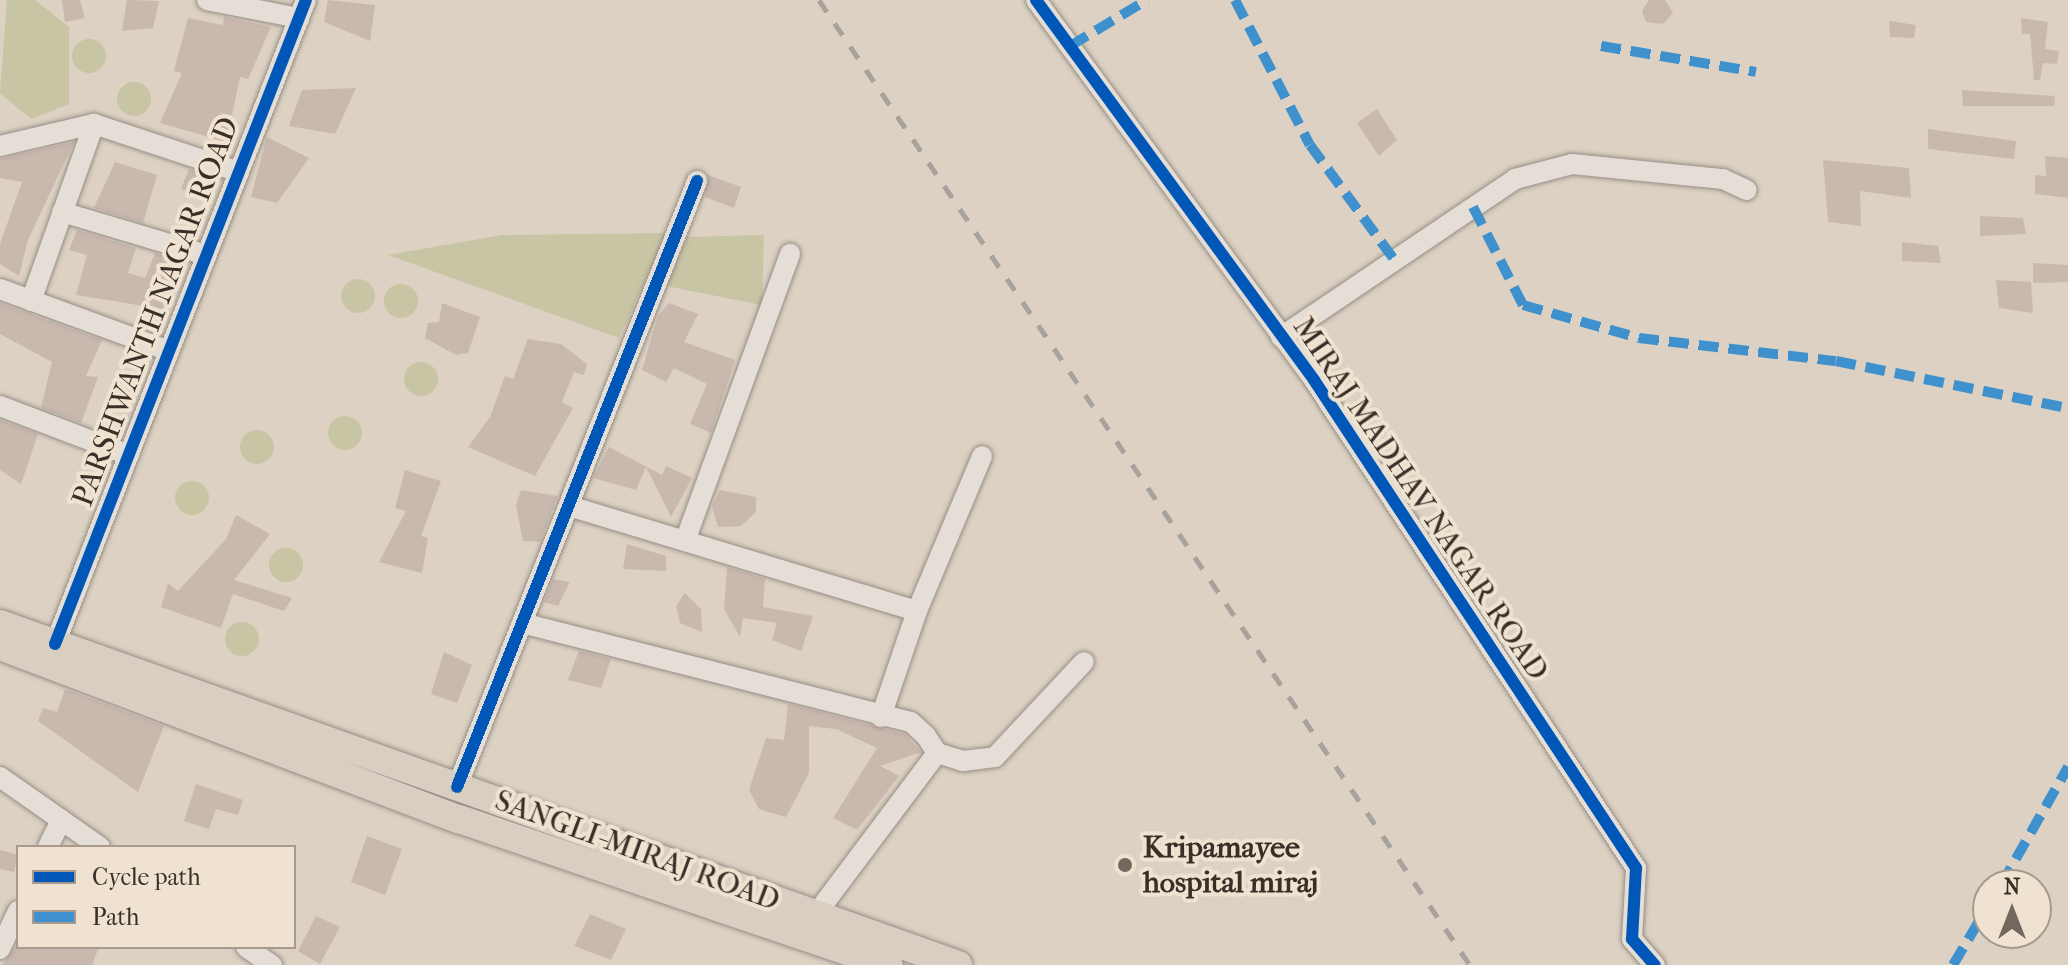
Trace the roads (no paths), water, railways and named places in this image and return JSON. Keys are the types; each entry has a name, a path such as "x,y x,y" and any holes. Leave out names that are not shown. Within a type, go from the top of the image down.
{"highway":[{"name":"SANGLI-MIRAJ ROAD","path":"0,624 958,965"},
{"name":"SANGLI-MIRAJ ROAD","path":"0,646 459,819 875,963"}],"street":[{"path":"207,0 302,9"},
{"name":"MIRAJ MADHAV NAGAR ROAD","path":"1036,0 1281,337 1636,868 1632,939 1655,965"},
{"name":"PARSHWANTH NAGAR ROAD","path":"55,644 302,9"},
{"path":"0,146 94,124 239,172"},
{"path":"31,301 94,124"},
{"path":"1281,337 1515,179 1572,164 1723,179 1747,190"},
{"path":"457,787 697,181"},
{"path":"62,212 206,255"},
{"path":"685,541 790,254"},
{"path":"0,289 169,351"},
{"path":"0,406 129,455"},
{"path":"881,717 917,611 982,456"},
{"path":"569,506 917,611"},
{"path":"522,623 881,717 911,722 937,753 963,761 995,757 1084,662"},
{"path":"816,914 937,753"},
{"path":"0,777 97,845"},
{"path":"49,845 61,820"},
{"path":"0,949 16,915"},
{"path":"249,949 272,965"}],"railway":[{"path":"819,0 1470,965"}],"place":[{"name":"Kripamayee hospital miraj","path":"1125,865"}]}
